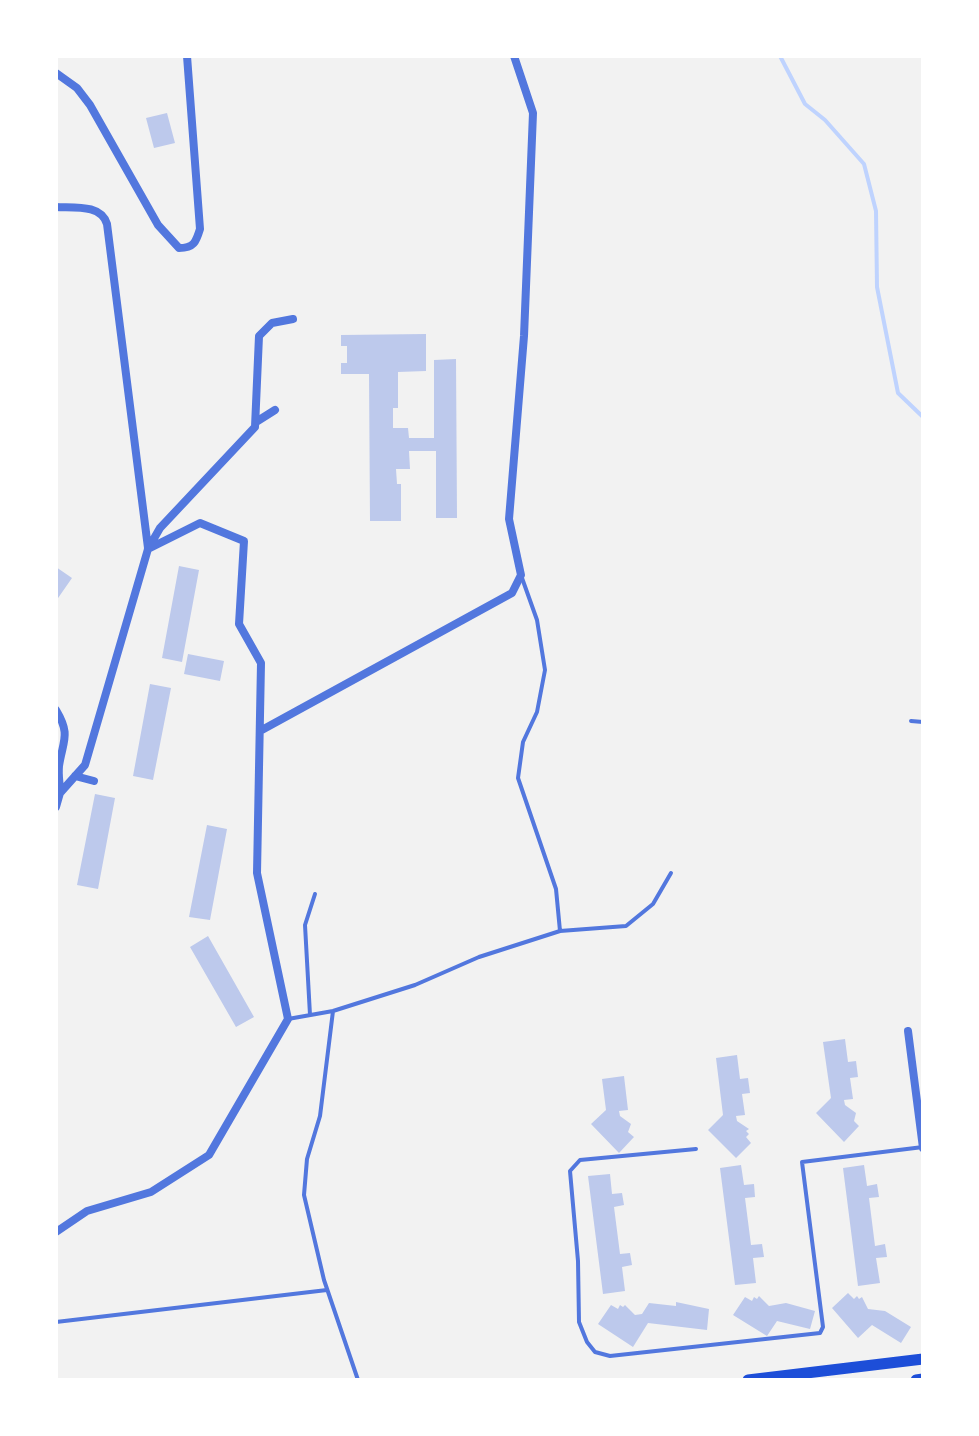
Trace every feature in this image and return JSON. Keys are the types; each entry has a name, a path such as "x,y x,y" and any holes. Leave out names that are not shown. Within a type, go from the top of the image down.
{"main road":[{"path":"748,1380 923,1359"},
{"path":"916,1380 923,1379"}],"street":[{"path":"56,73 77,88 90,105 158,225 179,248 189,248 196,242 200,229 187,56"},
{"path":"260,731 512,593 521,575 509,519 524,336 533,113 514,56"},
{"path":"56,207 98,210 105,216 148,549"},
{"path":"60,793 85,765 148,549 160,528 255,427 259,336 272,323 293,319"},
{"path":"256,422 275,410"},
{"path":"56,1232 87,1211 151,1192 209,1155 288,1019 257,873 261,663 239,624 244,541 200,523 148,549"},
{"path":"56,710 67,735 59,768 60,793 56,807"},
{"path":"75,776 94,781"},
{"path":"908,1031 923,1148"}],"lane":[{"path":"521,575 537,620 545,670 537,712 523,742 518,778 556,889 560,931"},
{"path":"911,721 923,722"},
{"path":"288,1019 333,1011 415,985 479,957 560,931 626,926 653,904 671,873"},
{"path":"310,1015 305,925 315,894"},
{"path":"333,1011 320,1116 307,1159 304,1195 314,1247 358,1380"},
{"path":"696,1149 580,1160 570,1171 578,1261 579,1322 595,1352 610,1356 820,1333 823,1327 802,1162 923,1148"},
{"path":"56,1322 327,1290"}],"building":[{"path":"167,113 175,143 154,148 146,118"},
{"path":"426,334 426,371 398,372 398,408 393,408 393,428 408,428 409,438 434,438 434,360 456,359 457,518 436,518 436,451 409,451 410,469 396,469 397,484 401,484 401,521 370,521 369,374 341,374 341,363 347,363 347,346 341,346 341,335"},
{"path":"179,566 199,570 182,662 162,658"},
{"path":"56,567 72,578 56,601"},
{"path":"188,654 224,661 220,681 184,674"},
{"path":"150,684 171,688 153,780 133,776"},
{"path":"95,794 115,798 98,889 77,885"},
{"path":"207,825 227,829 210,920 189,917"},
{"path":"208,936 254,1017 236,1027 190,947"},
{"path":"845,1039 848,1062 856,1061 858,1077 850,1078 853,1099 844,1100 845,1105 856,1113 854,1121 859,1126 844,1142 816,1113 831,1098 823,1042"},
{"path":"737,1055 740,1079 748,1078 750,1093 742,1094 745,1115 736,1116 737,1121 749,1129 746,1137 751,1143 736,1158 708,1130 723,1115 716,1058"},
{"path":"624,1076 628,1110 619,1111 620,1116 631,1124 628,1132 634,1137 619,1153 591,1124 606,1110 602,1079"},
{"path":"741,1165 744,1185 754,1184 755,1197 745,1198 751,1245 762,1244 764,1257 753,1258 756,1283 735,1285 720,1168"},
{"path":"864,1165 867,1186 877,1184 879,1197 869,1198 875,1246 885,1244 887,1257 876,1258 880,1283 858,1286 843,1168"},
{"path":"610,1174 612,1194 622,1193 624,1205 614,1207 620,1254 630,1253 632,1265 622,1267 625,1291 603,1294 588,1176"},
{"path":"848,1293 854,1299 862,1297 868,1309 885,1311 911,1327 901,1343 872,1325 858,1338 832,1308"},
{"path":"759,1296 769,1306 786,1303 815,1311 810,1329 777,1321 767,1336 733,1315 745,1297 752,1301"},
{"path":"676,1302 709,1309 707,1330 648,1323 633,1347 598,1324 611,1305 618,1309 620,1305 625,1305 635,1315 642,1314 649,1303 676,1306"}],"waterway":[{"path":"780,56 805,104 825,120 864,164 876,211 877,287 898,393 923,417"}]}
